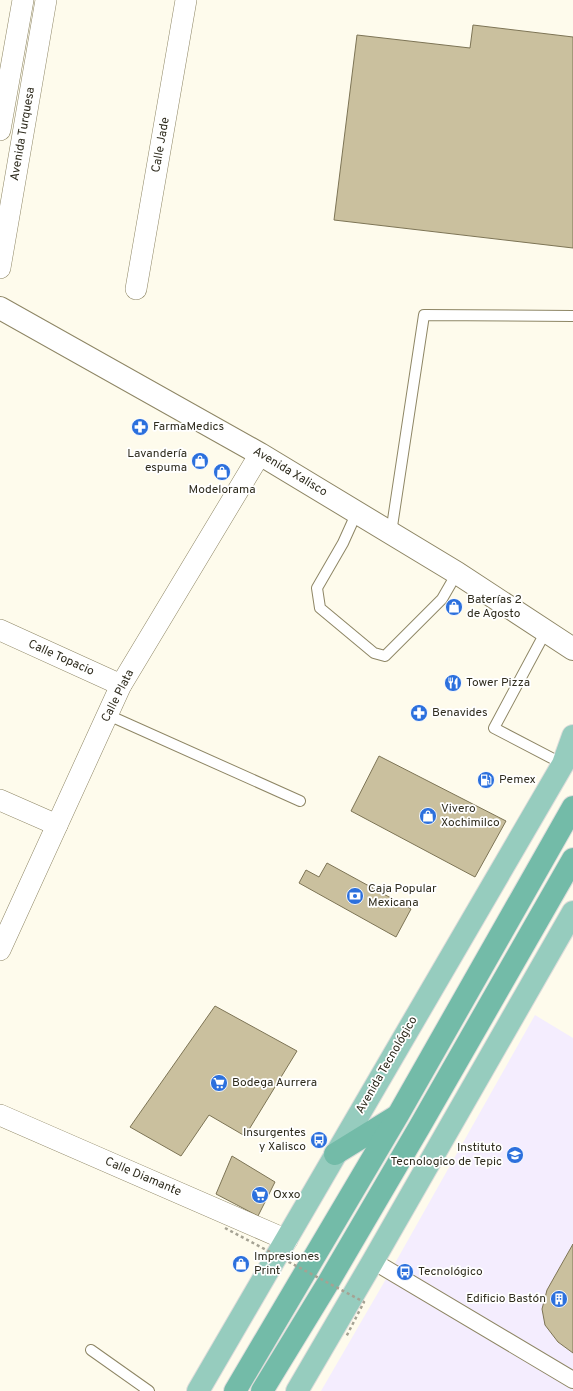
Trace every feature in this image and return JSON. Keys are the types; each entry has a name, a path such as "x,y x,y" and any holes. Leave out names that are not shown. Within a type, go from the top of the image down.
{"highway":[{"path":"235,1391 398,1115 573,807"},
{"path":"262,1391 416,1132 573,859"},
{"path":"335,1154 398,1115"},
{"path":"274,1391 277,1366"}],"main road":[{"name":"Avenida Tecnológico","path":"198,1391 563,764 573,736"},
{"path":"297,1391 573,912"}],"street":[{"name":"Avenida Turquesa","path":"0,130 23,0"},
{"name":"Avenida Turquesa","path":"0,268 46,0"},
{"name":"Calle Jade","path":"136,289 186,0"},
{"name":"Avenida Xalisco","path":"0,308 260,454 457,573 573,649"},
{"name":"Calle Plata","path":"0,950 121,685 260,454"},
{"name":"Calle Topacio","path":"0,630 121,685"},
{"path":"0,800 58,825"},
{"name":"Calle Diamante","path":"0,1115 287,1240"},
{"path":"373,1261 573,1380"}],"lane":[{"path":"391,533 424,315 573,316"},
{"path":"357,512 343,543 317,588 320,608 374,653 385,656 442,599 457,573"},
{"path":"546,632 494,728 563,764"},
{"path":"108,715 300,801"},
{"path":"91,1350 149,1391"}],"path":[{"path":"225,1228 364,1302 346,1337"}],"shaded area":[{"name":"Instituto Tecnologico de Tepic","path":"535,1015 573,1038 573,1391 321,1391 390,1272"}],"building":[{"path":"473,25 573,37 573,248 334,220 357,35 470,48"},
{"name":"Vivero Xochimilco","path":"379,756 506,821 475,877 351,811"},
{"name":"Caja Popular Mexicana","path":"327,863 411,909 396,937 299,883 306,870 319,877"},
{"name":"Bodega Aurrera","path":"215,1006 297,1051 245,1136 209,1115 181,1156 130,1127"},
{"name":"Oxxo","path":"232,1156 275,1182 258,1216 216,1194"},
{"name":"Edificio Bastón","path":"573,1244 573,1353 558,1342 545,1325 542,1309 547,1290"}],"place":[{"name":"FarmaMedics","path":"140,427"},
{"name":"Lavandería espuma","path":"200,461"},
{"name":"Modelorama","path":"222,472"},
{"name":"Baterías 2 de Agosto","path":"454,607"},
{"name":"Tower Pizza","path":"453,683"},
{"name":"Benavides","path":"419,713"},
{"name":"Pemex","path":"486,780"},
{"name":"Vivero Xochimilco","path":"428,816"},
{"name":"Caja Popular Mexicana","path":"355,896"},
{"name":"Bodega Aurrera","path":"219,1083"},
{"name":"Insurgentes y Xalisco","path":"319,1140"},
{"name":"Instituto Tecnologico de Tepic","path":"515,1155"},
{"name":"Oxxo","path":"260,1195"},
{"name":"Impresiones Print","path":"241,1264"},
{"name":"Tecnológico","path":"405,1272"},
{"name":"Edificio Bastón","path":"559,1299"}]}
